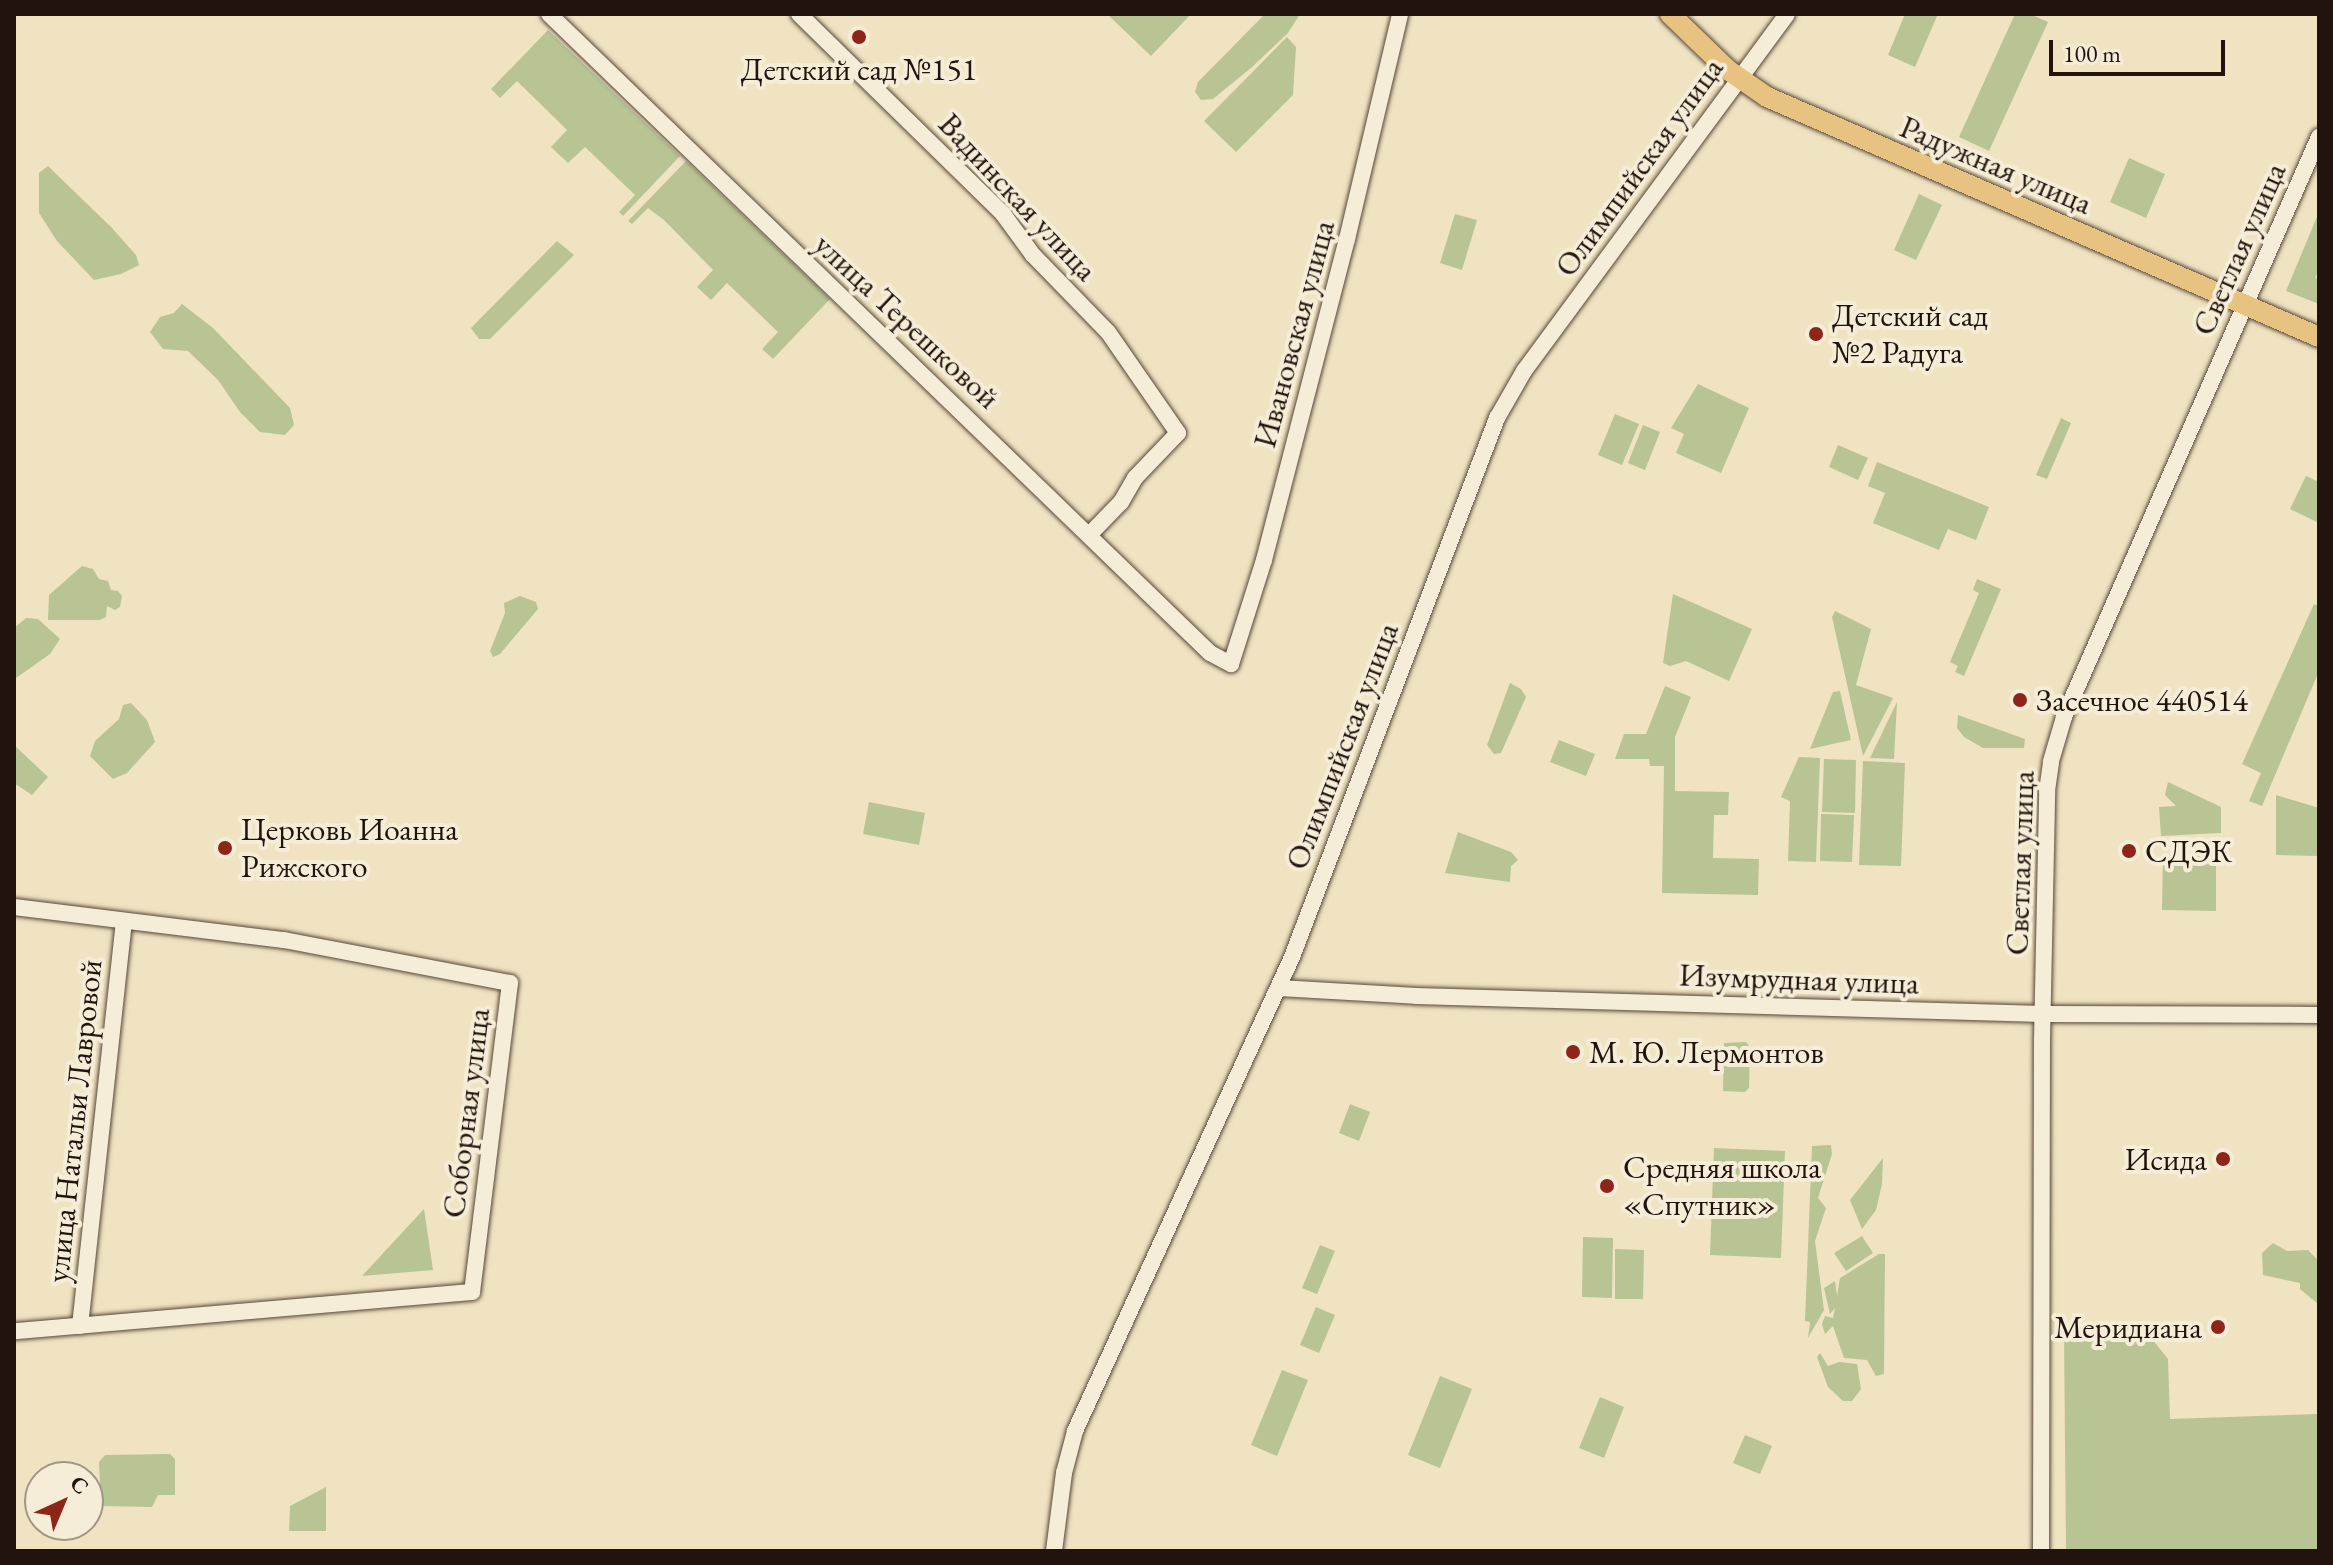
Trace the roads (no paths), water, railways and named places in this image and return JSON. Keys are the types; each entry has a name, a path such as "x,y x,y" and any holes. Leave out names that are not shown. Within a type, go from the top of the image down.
{"main road":[{"name":"Радужная улица","path":"1670,14 1740,80 1767,97 2319,337"}],"street":[{"name":"улица Терешковой","path":"549,14 1210,653 1231,664"},
{"name":"Вадинская улица","path":"799,14 1003,214 1033,255 1108,332 1178,433 1135,478 1121,502 1090,534"},
{"name":"Ивановская улица","path":"1231,664 1252,606 1268,545 1355,209 1400,14"},
{"name":"Олимпийская улица","path":"1054,1551 1064,1473 1075,1431 1279,988 1509,392 1787,14"},
{"name":"Светлая улица","path":"2041,1551 2043,1014 2047,791 2055,744 2319,137"},
{"name":"Соборная улица","path":"14,907 284,940 510,983 472,1292 14,1331"},
{"name":"улица Натальи Лавровой","path":"80,1326 124,921"},
{"name":"Изумрудная улица","path":"1279,988 1386,995 2043,1014 2319,1015"}],"place":[{"name":"Детский сад №151","path":"859,37"},
{"name":"Детский сад №2 Радуга","path":"1816,334"},
{"name":"Засечное 440514","path":"2020,700"},
{"name":"Церковь Иоанна Рижского","path":"225,848"},
{"name":"СДЭК","path":"2129,851"},
{"name":"М. Ю. Лермонтов","path":"1573,1052"},
{"name":"Исида","path":"2223,1159"},
{"name":"Средняя школа «Спутник»","path":"1607,1186"},
{"name":"Меридиана","path":"2218,1327"}]}
